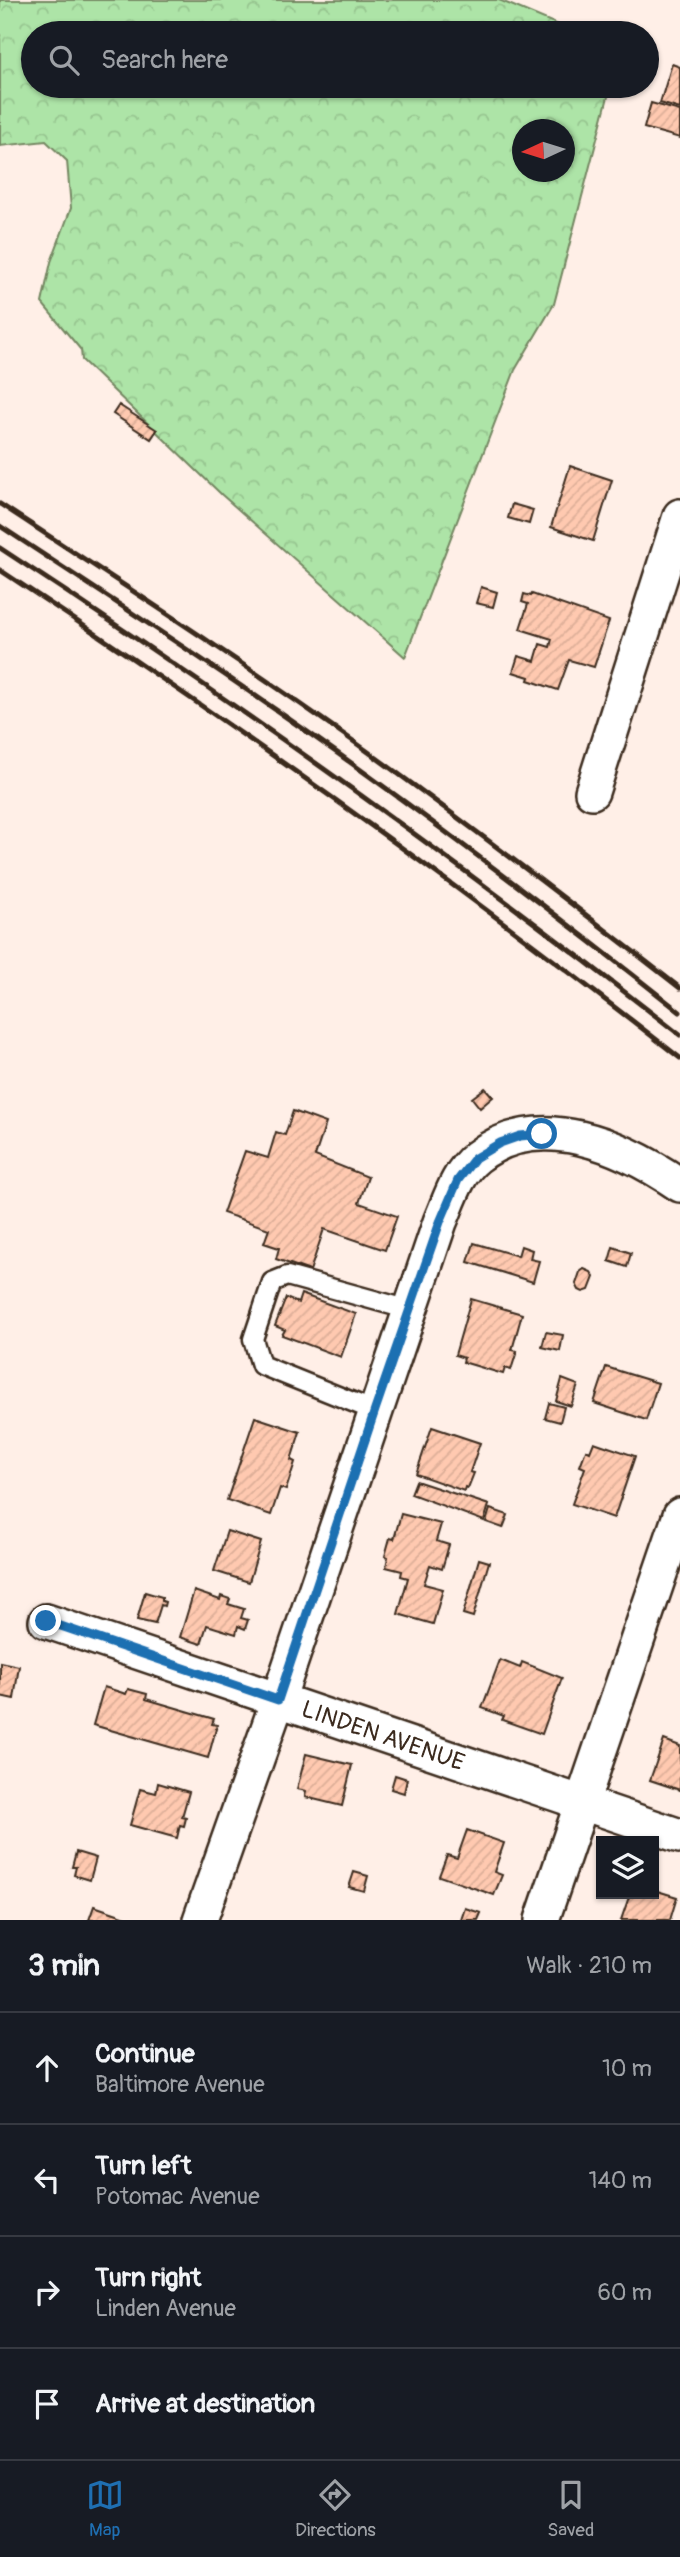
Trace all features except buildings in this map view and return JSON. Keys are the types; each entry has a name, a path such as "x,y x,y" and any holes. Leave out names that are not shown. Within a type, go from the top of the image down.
{"street":[{"path":"592,792 680,516"},
{"path":"200,1920 278,1700 375,1410 458,1180 475,1158 500,1143 520,1136 542,1134 585,1138 624,1152 680,1185"},
{"path":"542,1920 680,1515"},
{"name":"LINDEN AVENUE","path":"46,1621 680,1836"}],"lane":[{"path":"375,1410 261,1364 253,1339 272,1282 287,1276 410,1310"}],"green space":[{"path":"0,0 499,0 549,21 21,21 21,98 608,98 554,304 515,370 405,657 222,495 82,360 81,350 42,303 51,262 71,208 67,161 46,141 0,146"}],"railway":[{"path":"0,504 338,730 497,847 680,988"},
{"path":"0,526 326,745 489,864 680,1012"},
{"path":"0,548 174,664 345,784 514,907 680,1035"},
{"path":"0,570 260,746 514,930 680,1058"}],"route":[{"path":"46,1621 278,1700 440,1222 458,1180 475,1158 500,1143 520,1136 542,1134"}]}
